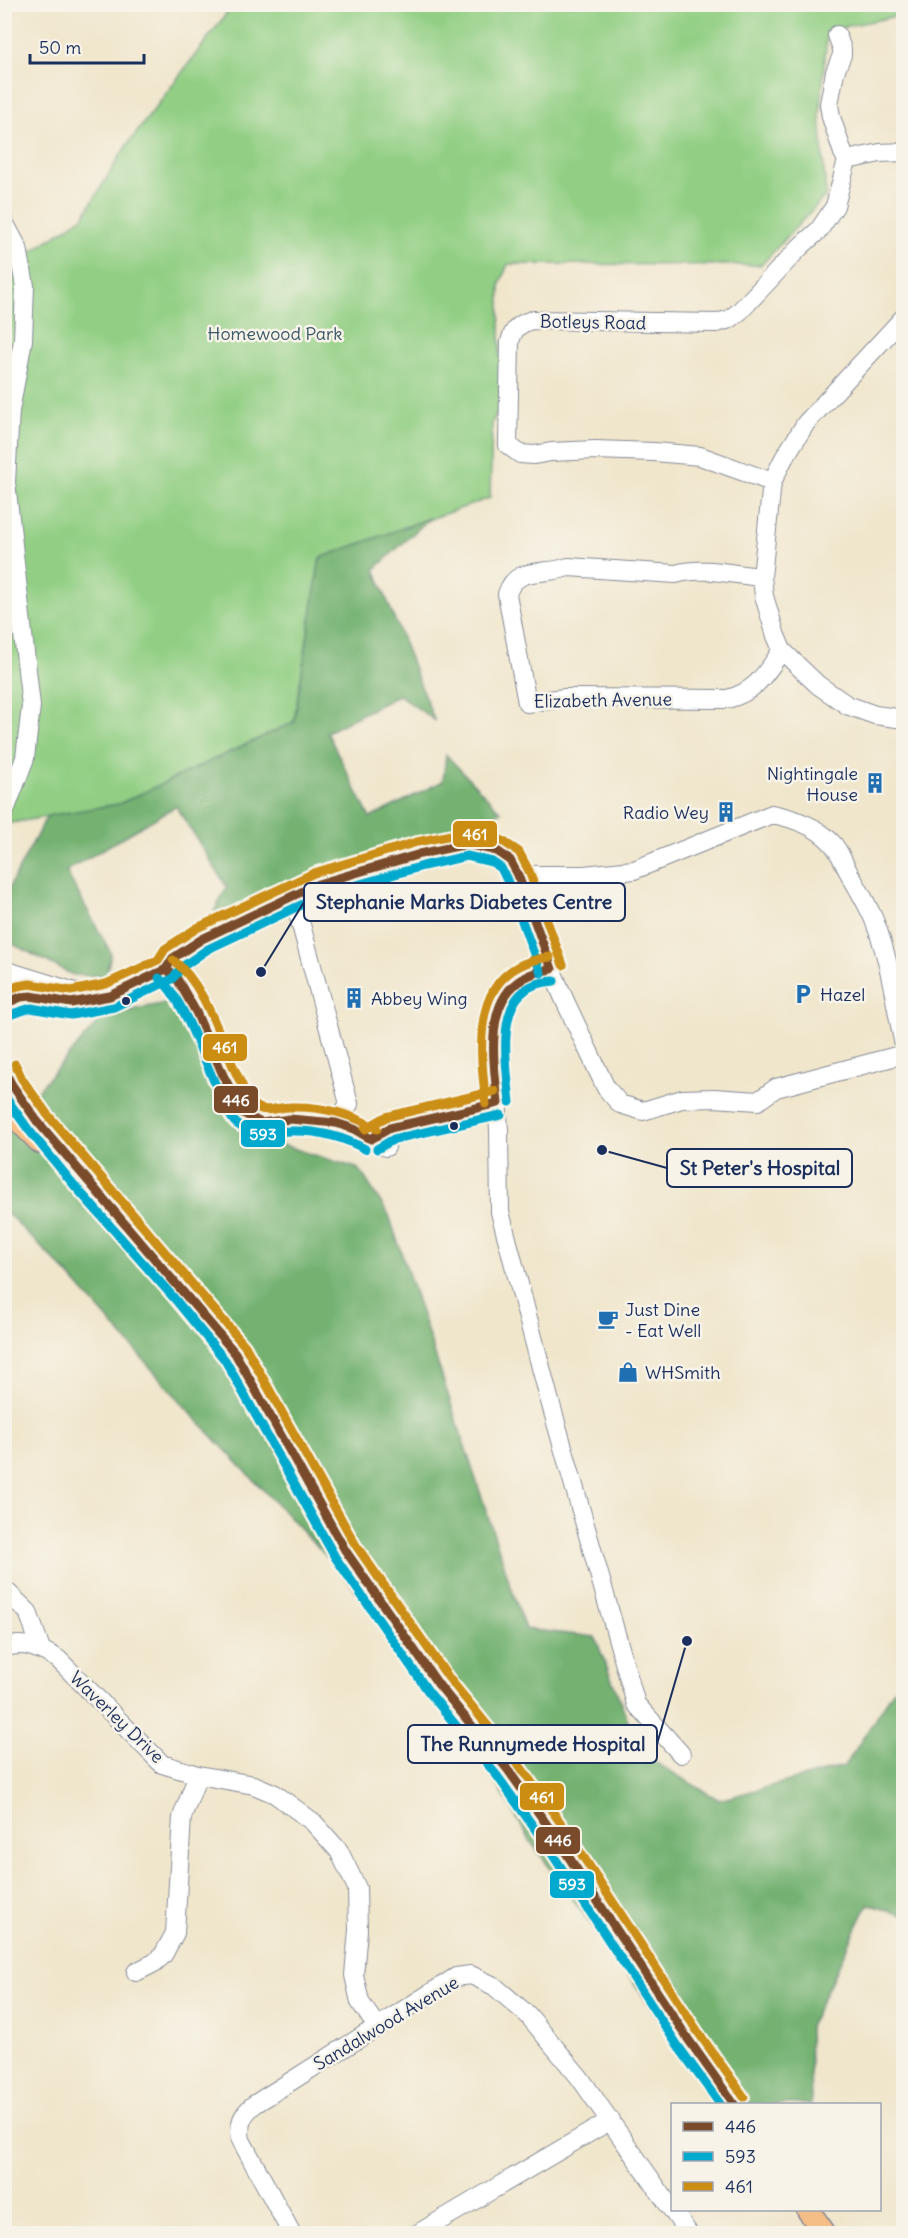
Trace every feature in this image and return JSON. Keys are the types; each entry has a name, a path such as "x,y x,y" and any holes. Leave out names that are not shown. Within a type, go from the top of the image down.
{"main road":[{"path":"4,1069 22,1101 83,1177 183,1290 235,1353 345,1550 438,1683 508,1770 542,1817 733,2103"},
{"path":"4,1106 23,1127 83,1177"},
{"path":"809,2211 825,2234"}],"street":[{"path":"837,35 842,55 835,72 829,104 843,153 847,160 880,153 903,152"},
{"name":"Botleys Road","path":"772,482 700,456 595,450 520,454 508,446 510,342 517,327 532,320 717,323 730,319 761,291 800,247 819,230 836,206 847,160"},
{"path":"4,222 18,248 25,286 23,340 10,411 6,482 31,706 25,758 4,813"},
{"path":"903,317 806,423 772,482 762,577 769,615 782,650 818,685 847,705 875,715 903,719"},
{"name":"Elizabeth Avenue","path":"762,577 717,572 686,571 676,574 568,567 558,571 516,577 507,594 527,703 564,698 727,699 741,696 753,688 782,650"},
{"path":"518,875 584,875 634,870 772,814 788,817 815,829 837,848 874,920 881,942 903,1045"},
{"path":"4,1004 21,997 31,996 79,1003 122,992 134,983 166,969 173,958 202,939 318,884 420,854 467,844 497,851 510,860 518,875 552,969 606,1088 620,1104 644,1111 682,1099 714,1098 758,1101 776,1088 903,1054"},
{"path":"293,895 349,1104 336,1123"},
{"path":"166,969 176,977 196,1012 223,1075 243,1113 261,1123 290,1119 336,1123 354,1129 386,1147"},
{"path":"552,969 528,974 508,988 497,1008 494,1038 500,1212 549,1398 636,1704 681,1754"},
{"path":"4,970 96,998"},
{"path":"4,1589 28,1612 41,1648 15,1644 4,1648"},
{"name":"Waverley Drive","path":"41,1648 58,1659 162,1764 198,1775 254,1785 275,1794 313,1822 339,1851 357,1888 358,1930 354,1975 360,2002 377,2027"},
{"path":"136,1972 154,1963 163,1955 175,1933 182,1817 198,1775"},
{"name":"Sandalwood Avenue","path":"292,2234 241,2140 239,2131 243,2116 255,2104 456,1977 471,1975 494,1986 528,2015 555,2045 611,2120 671,2208"},
{"path":"417,2234 611,2120"},
{"name":"Sandalwood Avenue","path":"673,2211 689,2234"}],"green space":[{"name":"Homewood Park","path":"233,5 903,5 903,15 847,26 827,33 820,116 826,195 761,265 508,264 500,284 500,409 492,422 490,498 320,558 294,722 119,804 5,824 5,261 34,250 83,217 125,148"},
{"path":"430,518 375,569 434,720 399,695 327,732 370,818 443,781 446,755 501,812 383,854 207,925 227,887 176,806 66,871 111,953 106,976 73,975 5,940 4,897 47,816 119,804 294,722 320,558"},
{"path":"175,1001 241,1132 359,1169 389,1215 525,1629 595,1637 641,1754 719,1800 845,1766 897,1685 903,1686 903,1915 868,1904 809,2027 811,2103 721,2103 531,1842 476,1749 344,1575 196,1419 66,1272 5,1211 5,1127 101,1019"}],"transit line":[{"name":"461","path":"4,991 30,984 71,991 106,984 158,960 165,949 197,928 314,873 417,842 466,832 501,840 519,852 529,871 563,965"},
{"name":"446","path":"4,1004 21,997 31,996 71,1003 110,996 166,969 173,958 202,939 318,884 420,854 467,844 497,851 510,860 518,875 552,969"},
{"name":"593","path":"9,1015 31,1008 71,1015 114,1007 172,979 182,967 208,949 322,895 467,856 492,862 501,868 541,973"},
{"name":"461","path":"486,1104 482,1033 485,1011 493,992 505,976 524,964 550,957"},
{"name":"461","path":"173,960 196,985 205,1001 245,1092 255,1106 267,1110 290,1107 324,1109 346,1115 377,1129"},
{"name":"446","path":"166,969 176,977 196,1012 223,1075 243,1113 261,1123 290,1119 336,1123 354,1129 371,1139"},
{"name":"446","path":"498,1103 494,1039 496,1019 502,1001 513,986 529,975 552,969"},
{"name":"593","path":"159,978 178,1002 229,1113 237,1124 258,1134 290,1131 320,1133 338,1137 365,1149"},
{"name":"593","path":"510,1102 506,1060 510,1014 515,1002 526,989 554,981"},
{"name":"461","path":"15,1064 22,1079 47,1114 245,1346 355,1544 448,1677 517,1762 565,1829 698,2032 744,2097"},
{"name":"446","path":"4,1070 37,1121 235,1353 345,1550 438,1684 508,1770 555,1836 688,2039 733,2103"},
{"name":"461","path":"365,1129 386,1117 495,1091"},
{"name":"593","path":"4,1095 28,1129 74,1185 174,1298 225,1360 335,1557 428,1691 498,1777 545,1843 678,2046 719,2103"},
{"name":"446","path":"371,1139 390,1128 498,1103"},
{"name":"593","path":"377,1149 394,1139 501,1115"}],"place":[{"name":"Nightingale House","path":"875,783"},
{"name":"Radio Wey","path":"726,812"},
{"name":"Stephanie Marks Diabetes Centre","path":"261,972"},
{"name":"Hazel","path":"803,994"},
{"name":"Abbey Wing","path":"354,998"},
{"name":"St Peter's Hospital","path":"602,1150"},
{"name":"Just Dine - Eat Well","path":"608,1319"},
{"name":"WHSmith","path":"628,1372"},
{"name":"The Runnymede Hospital","path":"687,1641"}]}
